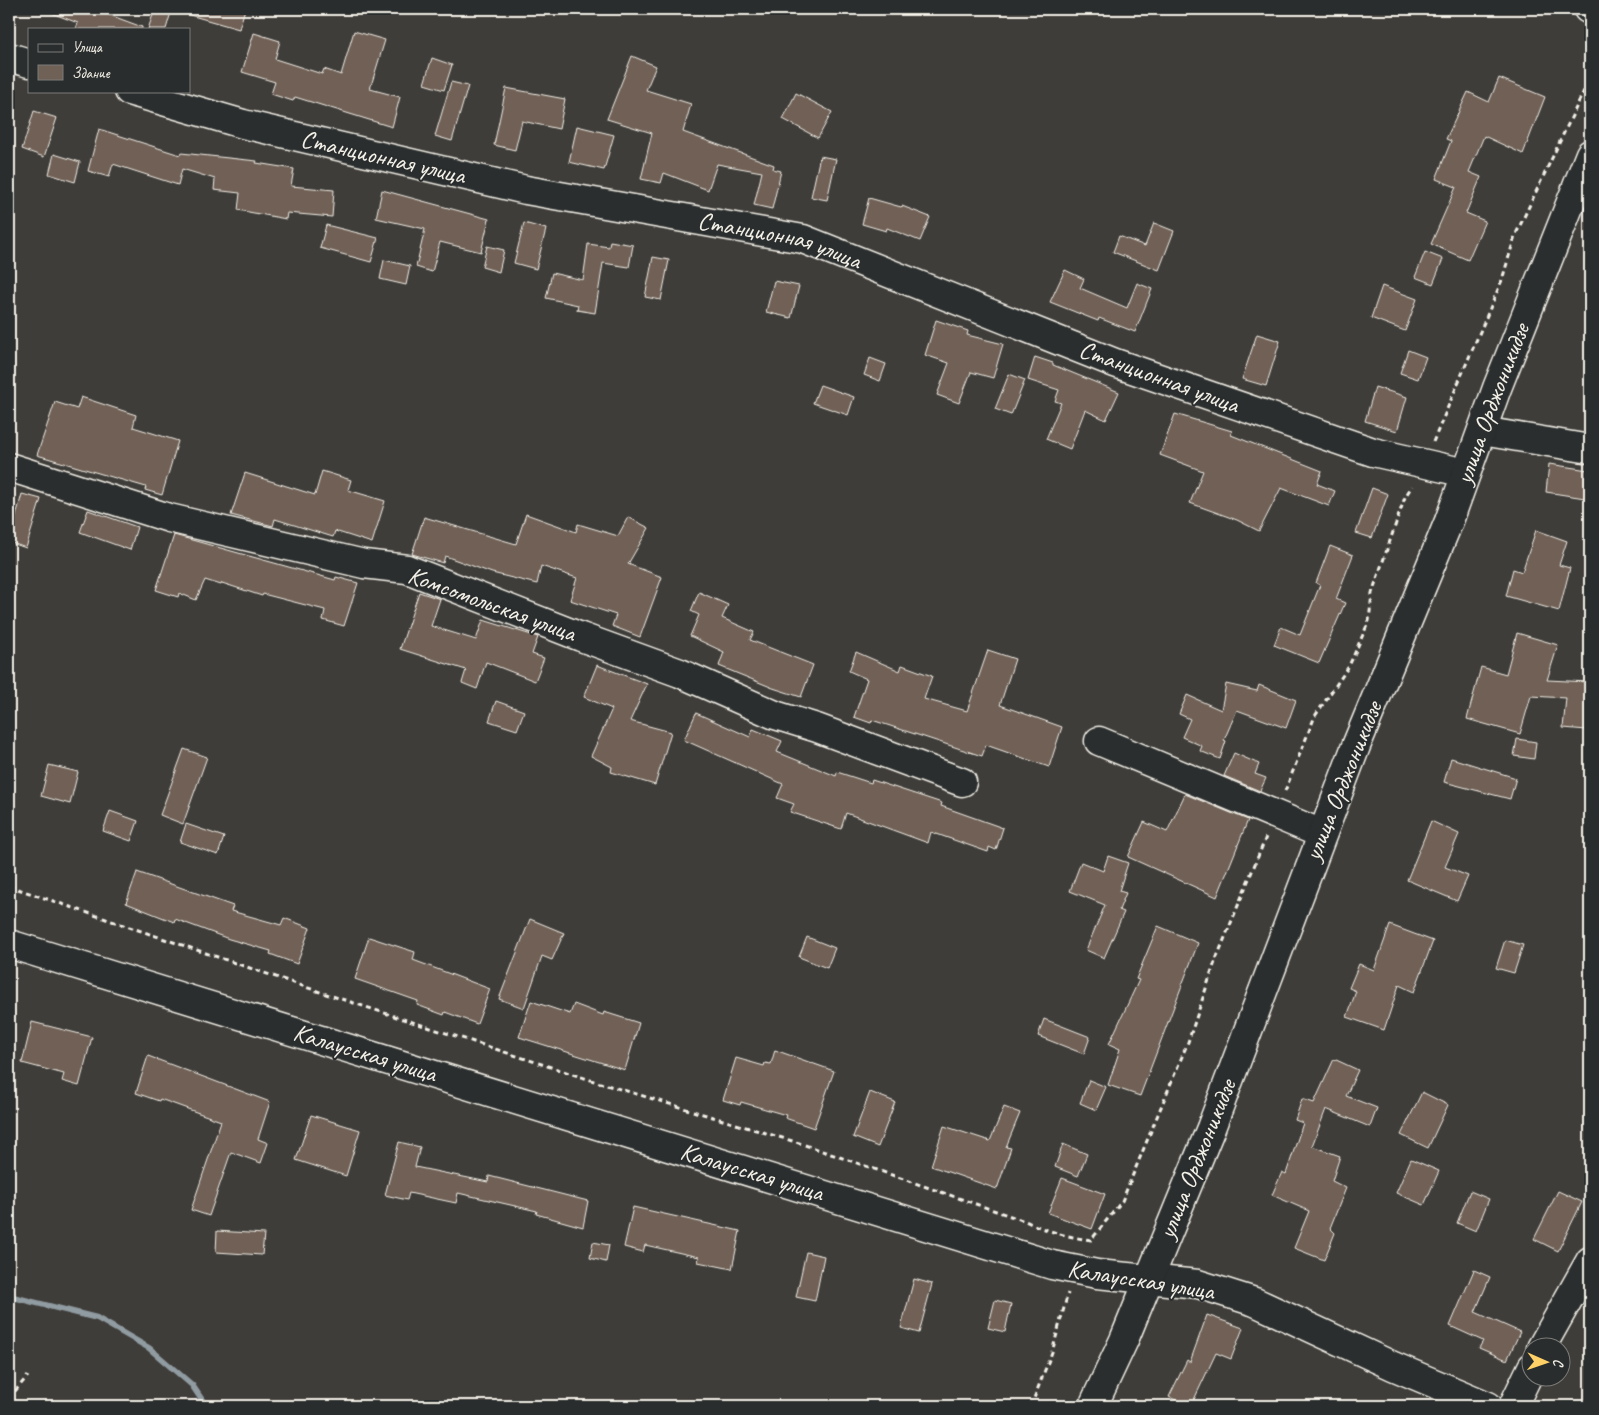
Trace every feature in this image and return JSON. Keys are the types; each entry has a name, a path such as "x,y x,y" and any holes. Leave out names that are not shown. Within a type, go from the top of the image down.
{"street":[{"path":"9,57 28,62"},
{"name":"Станционная улица","path":"132,92 243,124 526,190 803,239 1115,363 1373,452 1466,473"},
{"name":"улица Орджоникидзе","path":"1093,1406 1124,1340 1211,1128 1322,834 1449,521 1496,388 1590,154"},
{"path":"1482,431 1590,449"},
{"name":"Комсомольская улица","path":"9,467 169,518 364,564 407,569 680,672 775,715 817,728 962,782"},
{"path":"1099,741 1322,834"},
{"name":"Калаусская улица","path":"9,944 1052,1265 1074,1270 1149,1280 1198,1284 1255,1302 1393,1366 1488,1406"},
{"path":"1547,1338 1590,1261"},
{"path":"1513,1406 1522,1388"}],"path":[{"path":"9,886 336,997 600,1083 799,1142 1067,1237 1090,1240 1122,1201 1188,1042 1215,962 1315,716 1349,666 1369,621 1372,593 1405,497 1424,463 1502,280 1515,236 1590,78"},
{"path":"1031,1406 1052,1352 1074,1270"},
{"path":"9,1398 28,1376"}],"building":[{"path":"46,9 109,9 107,14 142,28 76,28 78,23 46,11"},
{"path":"155,9 172,9 166,28 148,28"},
{"path":"187,9 245,9 239,29 186,14"},
{"path":"354,31 385,40 370,89 400,97 392,127 295,97 293,101 271,94 275,82 242,72 254,33 280,41 275,59 322,74 324,69 341,75"},
{"path":"632,56 656,66 646,90 691,104 683,132 774,165 773,169 781,171 772,209 754,205 762,172 717,164 708,190 664,173 661,183 641,179 652,133 607,119"},
{"path":"432,58 452,65 444,90 424,84"},
{"path":"1499,78 1545,97 1523,154 1484,136 1469,172 1481,177 1466,213 1485,221 1468,260 1431,244 1456,187 1436,179 1451,141 1446,139 1468,92 1489,102"},
{"path":"451,82 468,86 452,141 435,136"},
{"path":"506,88 565,99 559,129 522,121 515,150 494,145"},
{"path":"796,93 832,112 818,138 783,119"},
{"path":"34,111 57,118 44,157 22,149"},
{"path":"577,126 614,135 604,170 569,162"},
{"path":"99,129 180,155 181,153 257,161 256,163 294,169 291,186 334,190 332,217 287,213 286,219 238,210 240,193 214,190 215,179 182,169 178,185 113,164 109,177 88,171"},
{"path":"54,154 80,162 75,182 49,174"},
{"path":"820,156 836,159 827,200 811,197"},
{"path":"382,190 489,219 481,252 440,242 432,272 416,267 425,229 376,218"},
{"path":"869,198 902,206 930,217 920,241 887,228 886,231 862,224"},
{"path":"524,223 546,229 536,269 514,263"},
{"path":"1154,223 1174,231 1159,270 1113,252 1119,236 1145,246"},
{"path":"326,225 378,238 371,262 320,248"},
{"path":"610,241 633,245 629,267 603,263 595,313 577,310 578,305 546,298 552,273 583,280 588,244 609,247"},
{"path":"487,246 504,250 499,272 482,267"},
{"path":"1425,252 1443,259 1433,284 1415,277"},
{"path":"653,257 669,260 661,300 645,297"},
{"path":"384,260 410,266 406,285 380,279"},
{"path":"1065,270 1084,279 1080,288 1127,308 1137,283 1152,289 1135,332 1099,318 1098,321 1050,302"},
{"path":"774,281 799,286 791,318 766,312"},
{"path":"1382,286 1417,299 1405,331 1371,318"},
{"path":"936,320 968,331 967,335 1003,344 993,378 971,372 959,403 937,395 949,363 925,355"},
{"path":"1257,334 1280,341 1266,386 1242,379"},
{"path":"1408,350 1426,357 1418,379 1400,373"},
{"path":"1035,357 1119,392 1106,420 1085,410 1070,449 1046,439 1061,403 1055,401 1059,390 1028,380"},
{"path":"870,358 886,364 880,381 864,375"},
{"path":"1009,374 1025,380 1011,415 995,409"},
{"path":"820,385 854,397 848,415 813,403"},
{"path":"1375,387 1407,397 1397,431 1365,421"},
{"path":"81,397 136,415 133,427 178,441 162,495 145,490 146,487 37,455 55,402 77,409"},
{"path":"1175,414 1232,431 1231,435 1322,471 1317,484 1335,491 1329,506 1281,488 1259,531 1237,520 1190,503 1203,471 1160,455"},
{"path":"1549,464 1588,470 1585,498 1546,492"},
{"path":"322,471 351,480 348,490 385,501 372,543 335,531 333,537 275,519 273,526 231,515 245,473 315,495"},
{"path":"1372,488 1388,494 1372,538 1356,533"},
{"path":"22,494 41,499 26,548 9,542"},
{"path":"88,510 137,527 130,550 80,532"},
{"path":"526,514 576,532 578,524 618,536 628,517 649,528 628,564 662,577 640,637 612,626 616,615 570,600 577,578 541,566 537,584 492,573 445,556 443,563 412,554 424,517 516,544"},
{"path":"1536,530 1567,541 1559,565 1570,568 1559,611 1506,596 1513,569 1522,572"},
{"path":"174,535 335,580 336,577 358,583 344,626 323,620 325,610 263,594 262,596 222,583 221,585 205,580 196,600 179,593 178,597 156,590"},
{"path":"1330,546 1353,555 1336,599 1345,603 1319,663 1274,645 1281,627 1300,635 1320,585 1316,583"},
{"path":"419,592 440,599 431,626 476,640 483,620 538,637 532,654 544,658 535,681 486,662 477,689 462,683 466,670 400,649"},
{"path":"699,592 728,605 722,618 754,632 750,640 813,665 801,697 719,666 724,652 690,636 699,615 691,611"},
{"path":"1517,633 1558,645 1547,680 1590,682 1587,730 1563,728 1566,698 1531,696 1520,734 1467,719 1481,667 1506,674"},
{"path":"988,650 1015,659 1000,705 1062,727 1049,767 986,745 982,756 872,720 871,723 854,717 867,679 849,671 856,652 900,671 902,665 932,676 924,699 967,711"},
{"path":"597,665 647,684 630,721 671,732 655,785 611,772 612,767 591,756 612,709 584,697"},
{"path":"1226,684 1257,691 1259,685 1296,700 1286,728 1237,710 1224,740 1226,741 1220,759 1200,751 1202,746 1182,737 1190,719 1179,714 1187,695 1221,710"},
{"path":"496,701 524,711 517,730 489,721"},
{"path":"696,713 750,737 753,729 782,741 777,752 836,776 837,772 871,783 872,780 942,803 941,806 1003,828 996,850 989,847 988,852 931,832 928,843 846,813 841,829 790,812 794,804 777,798 783,784 684,740"},
{"path":"1517,739 1536,742 1534,759 1514,756"},
{"path":"184,749 207,757 183,824 160,815"},
{"path":"1234,753 1259,764 1255,774 1266,778 1260,791 1224,776"},
{"path":"1451,758 1516,778 1510,799 1444,782"},
{"path":"49,765 78,772 70,804 41,796"},
{"path":"1185,794 1248,820 1217,897 1128,857 1144,822 1167,832"},
{"path":"110,811 138,821 131,841 103,831"},
{"path":"1431,821 1459,834 1445,867 1468,876 1457,901 1407,880"},
{"path":"186,824 224,837 218,855 180,842"},
{"path":"1108,856 1128,863 1119,891 1126,893 1119,910 1124,912 1104,958 1086,950 1105,905 1070,891 1081,862 1103,871"},
{"path":"137,872 233,906 231,911 281,925 284,918 310,928 297,964 270,954 271,951 229,939 175,919 174,922 126,903"},
{"path":"530,919 564,933 552,960 542,956 524,1008 499,999"},
{"path":"1390,925 1433,941 1414,992 1399,985 1384,1030 1347,1017 1356,991 1349,988 1359,964 1374,970"},
{"path":"1158,926 1198,943 1140,1096 1108,1085 1120,1049 1109,1044 1139,980 1136,979"},
{"path":"369,937 415,952 413,960 490,989 477,1024 445,1012 444,1015 417,1005 418,1001 355,979"},
{"path":"807,937 835,948 827,968 799,957"},
{"path":"1505,940 1523,945 1514,973 1496,968"},
{"path":"531,1001 570,1014 574,1004 603,1015 604,1012 639,1023 625,1070 519,1037"},
{"path":"1044,1019 1090,1037 1084,1054 1038,1036"},
{"path":"32,1022 92,1037 79,1086 62,1081 64,1074 22,1063"},
{"path":"775,1050 834,1071 814,1128 785,1118 786,1115 741,1102 740,1105 723,1100 736,1058 764,1066 765,1063 771,1064"},
{"path":"148,1056 270,1102 258,1139 268,1143 261,1163 231,1152 209,1216 191,1210 221,1121 160,1099 159,1101 136,1093"},
{"path":"1334,1059 1358,1070 1346,1096 1377,1108 1370,1127 1326,1109 1312,1146 1340,1156 1332,1181 1346,1188 1330,1228 1335,1233 1324,1260 1294,1248 1309,1211 1272,1195 1282,1172 1286,1174 1303,1123 1295,1120 1302,1099 1314,1103"},
{"path":"1089,1080 1106,1087 1096,1110 1080,1103"},
{"path":"870,1092 895,1102 878,1147 853,1137"},
{"path":"1422,1092 1448,1105 1428,1148 1401,1135"},
{"path":"1004,1107 1020,1113 1006,1147 1011,1148 997,1189 931,1166 944,1126 990,1141"},
{"path":"311,1115 360,1130 346,1176 296,1160"},
{"path":"399,1142 420,1147 415,1167 488,1182 489,1176 588,1201 583,1227 536,1214 537,1211 458,1193 456,1203 409,1193 407,1200 385,1195"},
{"path":"1063,1144 1087,1154 1078,1176 1055,1167"},
{"path":"1411,1159 1439,1171 1424,1205 1396,1193"},
{"path":"1062,1178 1105,1194 1092,1229 1048,1213"},
{"path":"1470,1191 1489,1199 1476,1231 1457,1223"},
{"path":"1558,1191 1582,1202 1558,1251 1534,1239"},
{"path":"633,1207 740,1231 732,1269 698,1262 699,1257 645,1245 643,1252 624,1247"},
{"path":"217,1231 264,1234 262,1255 216,1252"},
{"path":"593,1242 609,1245 606,1262 590,1258"},
{"path":"806,1252 824,1256 815,1301 796,1297"},
{"path":"1474,1270 1490,1277 1475,1312 1520,1332 1507,1360 1479,1348 1483,1341 1450,1326"},
{"path":"914,1279 932,1284 919,1333 901,1328"},
{"path":"995,1300 1011,1304 1005,1332 988,1328"},
{"path":"1207,1315 1243,1328 1231,1359 1216,1353 1191,1406 1189,1406 1169,1397 1187,1360 1190,1362"}],"waterway":[{"path":"9,1296 97,1318 149,1348 192,1385 206,1406"}]}
